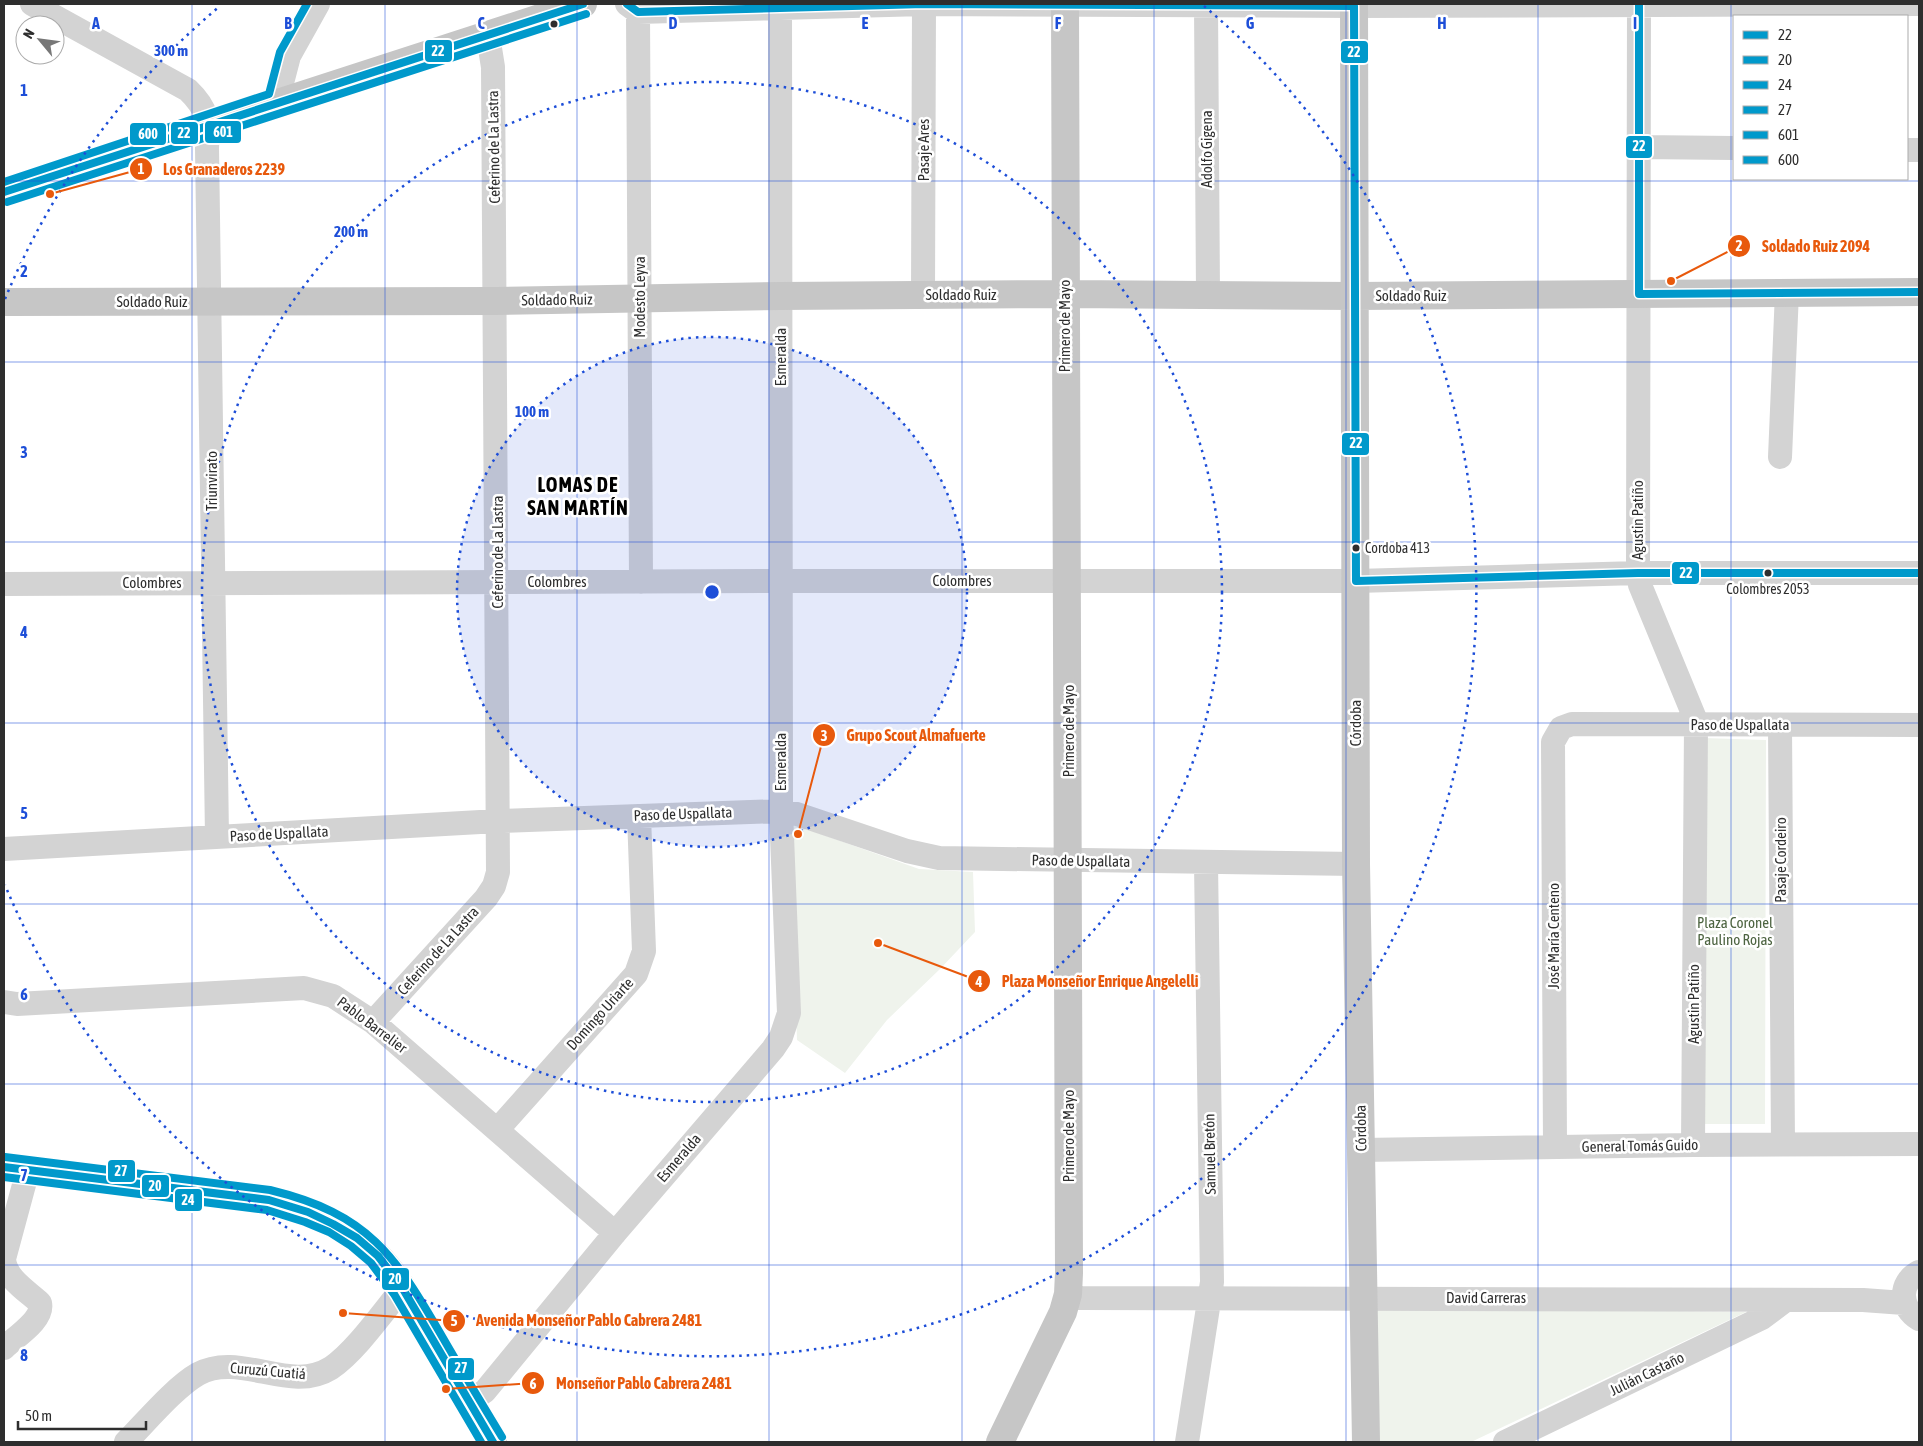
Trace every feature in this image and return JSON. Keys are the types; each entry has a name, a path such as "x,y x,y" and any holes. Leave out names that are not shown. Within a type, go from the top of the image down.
{"main road":[{"path":"4,192 583,4"},
{"name":"Primero de Mayo","path":"1000,1442 1059,1322 1068,1294 1069,861 1065,4"},
{"name":"Córdoba","path":"1354,5 1356,864 1366,1442"},
{"name":"Soldado Ruiz","path":"4,302 496,301 780,296 1065,294 1355,296 1919,292"},
{"path":"16,1168 247,1196 290,1205 333,1223 368,1247 380,1258 402,1289 493,1442"}],"street":[{"path":"32,4 188,90 201,104 209,124"},
{"path":"277,102 287,60 318,4"},
{"path":"633,8 924,4 1919,4"},
{"name":"Pasaje Ares","path":"923,295 924,4"},
{"name":"Agustin Patiño","path":"1639,4 1638,573 1640,585 1696,725 1693,1145"},
{"name":"Adolfo Gigena","path":"1206,5 1208,294"},
{"name":"Esmeralda","path":"468,1402 485,1391 615,1233 773,1049 786,1025 789,1013 781,811 781,6"},
{"name":"Modesto Leyva","path":"633,8 641,298 641,582"},
{"name":"Ceferino de La Lastra","path":"373,1022 486,898 494,886 498,872 496,301 493,67 488,36"},
{"name":"Triunvirato","path":"209,124 207,148 211,301 212,583 217,837"},
{"path":"1639,147 1733,148"},
{"path":"1780,457 1786,292"},
{"name":"Colombres","path":"4,584 1356,581 1638,573 1919,573"},
{"name":"Paso de Uspallata","path":"1561,728 1572,724 1919,725"},
{"name":"Pasaje Cordeiro","path":"1780,726 1783,1144"},
{"name":"José María Centeno","path":"1555,1147 1553,742 1561,728"},
{"name":"Paso de Uspallata","path":"4,849 498,821 781,811 797,814 924,856 1069,861 1356,864"},
{"name":"Domingo Uriarte","path":"498,1130 636,974 641,964 644,951 639,816"},
{"name":"Samuel Bretón","path":"1187,1442 1212,1282 1206,863"},
{"name":"Pablo Barrelier","path":"4,1002 17,1004 304,988 333,996 373,1022 615,1233"},
{"name":"General Tomás Guido","path":"1361,1150 1919,1144"},
{"path":"4,1348 38,1317 41,1310 40,1304 8,1274 5,1267 4,1259 16,1168"},
{"path":"1912,1311 1904,1289 1907,1282 1919,1272"},
{"name":"Curuzú Cuatiá","path":"126,1442 183,1385 198,1374 220,1367 238,1367 303,1376 330,1368 345,1356 402,1289"},
{"name":"David Carreras","path":"1068,1294 1080,1298 1210,1299 1863,1300 1912,1311"},
{"name":"Julián Castaño","path":"1505,1442 1762,1318 1786,1300"}],"green space":[{"name":"Plaza Coronel Paulino Rojas","path":"1703,738 1766,740 1765,1124 1704,1124"},
{"path":"790,823 919,869 973,872 975,932 887,1020 845,1073 797,1040"},
{"path":"1374,1307 1746,1312 1471,1442 1378,1442"}],"transit line":[{"name":"600","path":"4,182 269,94 280,52 307,4"},
{"name":"22","path":"4,192 583,4"},
{"name":"22","path":"627,4 638,12 924,4 1354,6 1356,581 1638,573 1919,573"},
{"name":"22","path":"1639,4 1639,294 1919,292"},
{"name":"601","path":"7,202 586,14"},
{"name":"27","path":"5,1157 270,1190 304,1200 356,1225 376,1242 410,1283 502,1437"},
{"name":"20","path":"4,1167 269,1200 308,1212 333,1224 357,1238 378,1256 403,1289 493,1442"},
{"name":"24","path":"4,1177 267,1210 329,1232 351,1246 371,1263 394,1294 481,1442"}],"place":[{"name":"Los Granaderos 2239","path":"50,194"},
{"name":"Soldado Ruiz 2094","path":"1671,281"},
{"name":"Cordoba 413","path":"1356,548"},
{"name":"Colombres 2053","path":"1768,573"},
{"name":"Grupo Scout Almafuerte","path":"798,834"},
{"name":"Plaza Monseñor Enrique Angelelli","path":"878,943"},
{"name":"Avenida Monseñor Pablo Cabrera 2481","path":"343,1313"},
{"name":"Monseñor Pablo Cabrera 2481","path":"446,1389"}],"district":[{"name":"LOMAS DE SAN MARTÍN","path":"578,496"}]}
